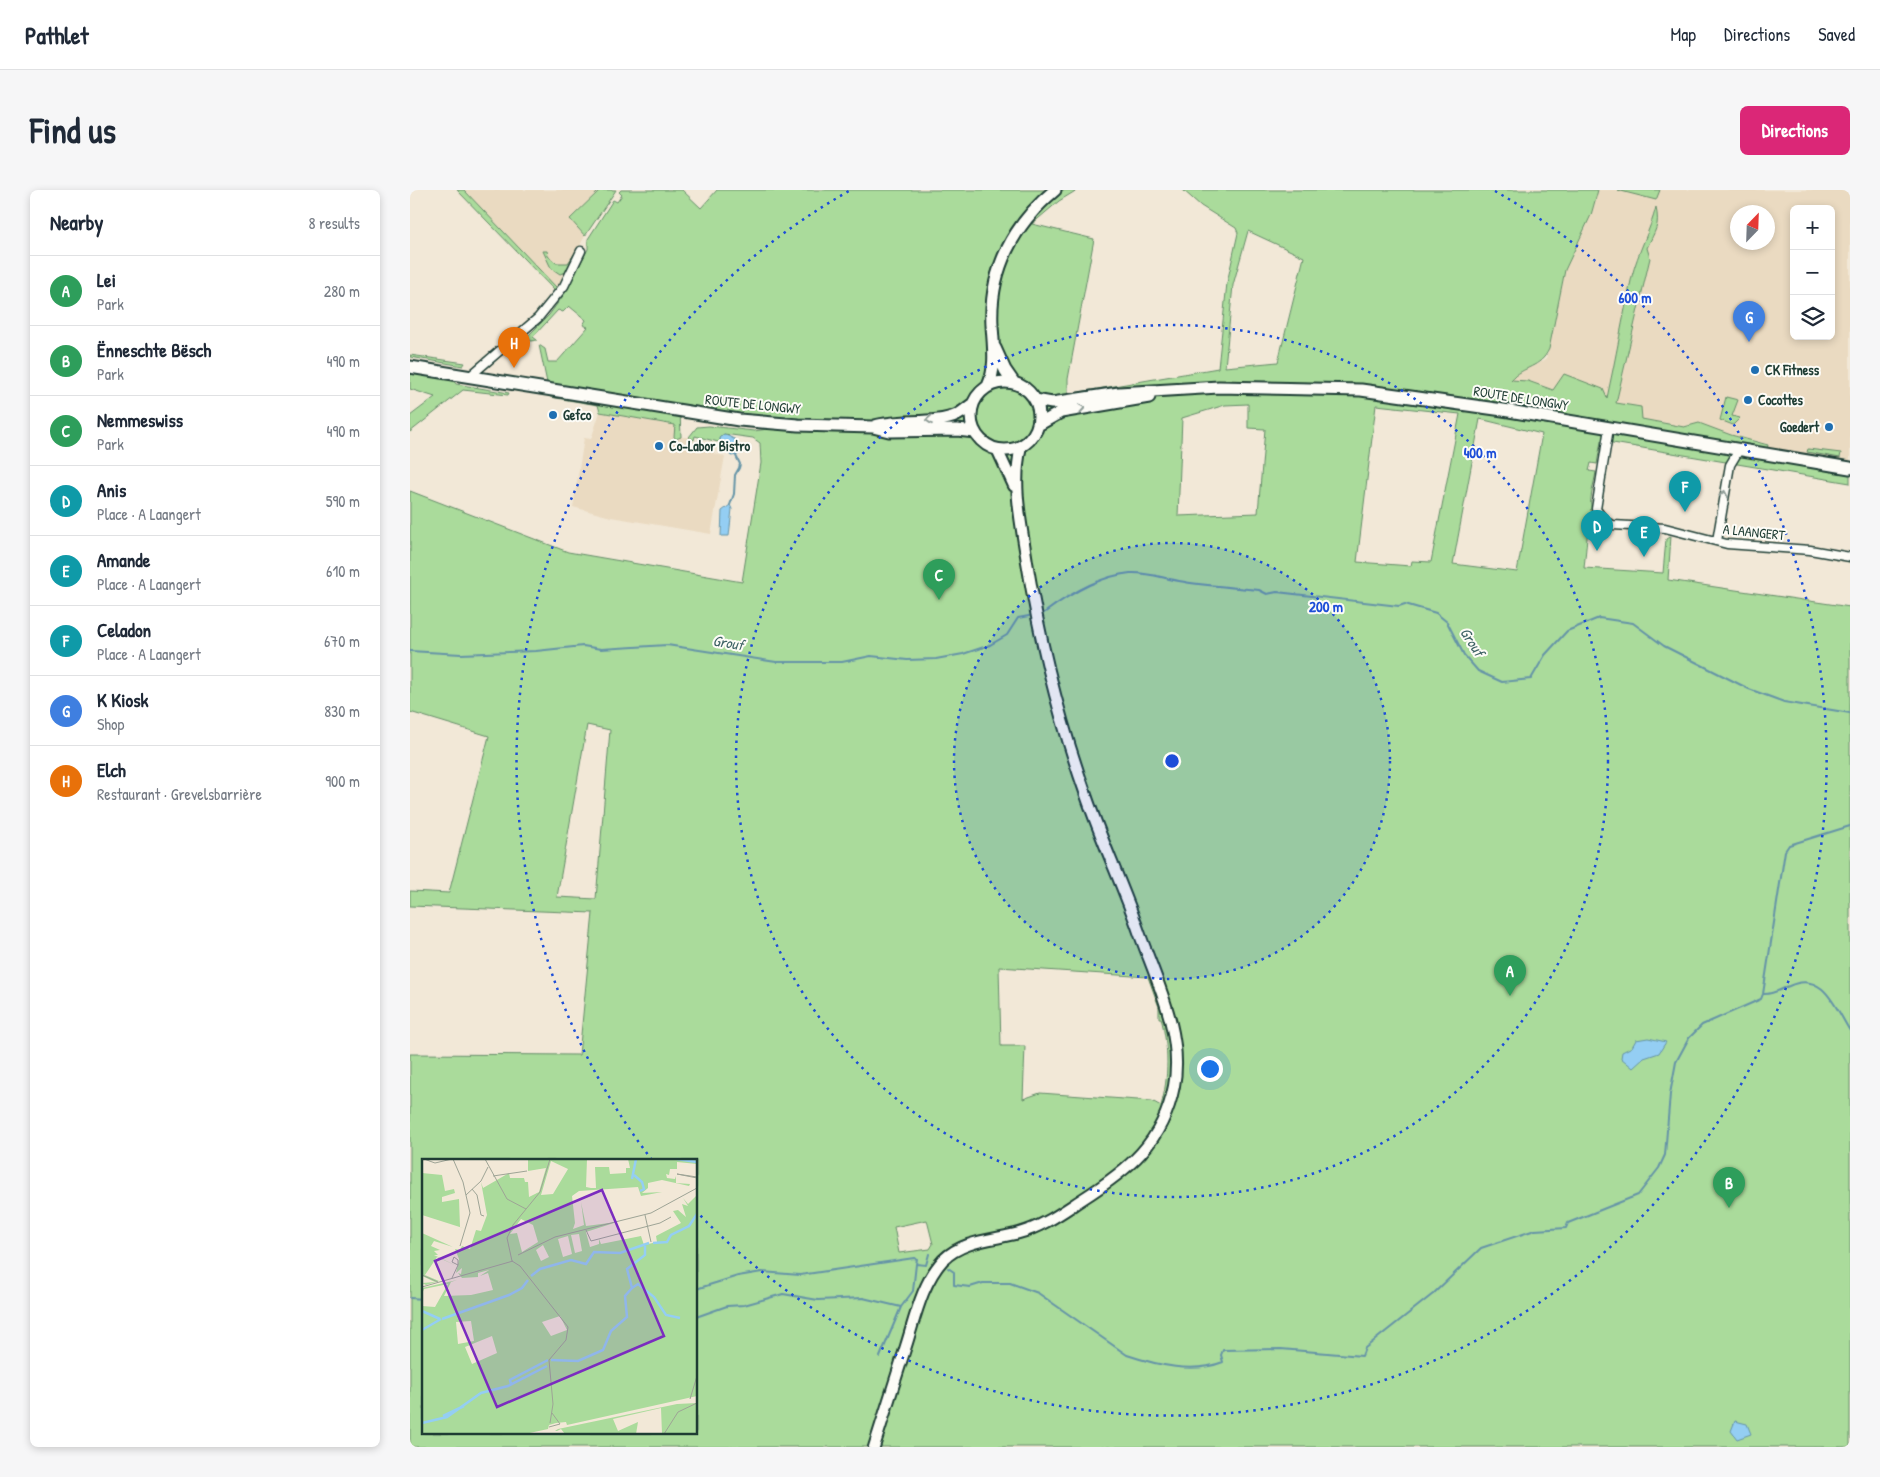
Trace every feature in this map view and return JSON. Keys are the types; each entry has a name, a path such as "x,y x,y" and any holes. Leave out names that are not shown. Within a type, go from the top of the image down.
{"main road":[{"path":"988,386 993,370 992,306 1000,265 1008,246 1021,225 1036,206 1055,190"},
{"path":"994,347 1005,370 1014,383 1030,392 1035,400 1039,417 1038,425 1028,440 1021,446 1013,449 997,449 981,440 975,432 971,418 973,404 977,396 988,386 997,383 1014,383"},
{"name":"ROUTE DE LONGWY","path":"410,367 740,420 798,425 873,426 888,422 948,418 958,415 973,404"},
{"name":"ROUTE DE LONGWY","path":"1035,400 1052,403 1119,392 1185,389 1283,387 1361,390 1431,398 1850,468"},
{"name":"ROUTE DE LONGWY","path":"1038,425 1048,417 1061,412 1121,403 1185,389"},
{"name":"ROUTE DE LONGWY","path":"873,426 889,431 957,430 975,432"},
{"path":"1015,489 1021,446"},
{"path":"874,1447 923,1293 936,1268 944,1259 965,1245 1037,1227 1124,1172 1146,1149 1159,1128 1170,1100 1174,1083 1175,1049 1167,1012 1129,904 1087,798 1052,686 1033,600 1015,489 997,449"}],"street":[{"path":"469,377 538,318 564,286 581,251"},
{"name":"A LAANGERT","path":"1610,428 1596,509 1600,516 1613,525 1665,528 1744,546 1810,550 1850,557"},
{"path":"1717,541 1730,465 1739,450"}],"shaded area":[{"path":"464,190 600,190 570,219 585,236 557,288"},
{"path":"1598,190 1842,190 1850,192 1850,468 1766,454 1767,444 1731,435 1699,423 1684,427 1641,419 1640,407 1616,403 1650,258 1647,248 1657,220 1656,208 1651,230 1638,255 1633,274 1607,399 1553,390 1528,381 1510,380 1517,373 1540,363 1546,358 1565,270 1591,215"},
{"path":"600,412 676,425 674,437 679,439 681,437 689,437 694,442 716,445 714,454 725,456 711,534 611,517 573,507 584,438 591,439"}],"green space":[{"path":"457,190 464,190 557,288 556,292"},
{"path":"600,190 616,190 585,236 570,219"},
{"path":"621,190 682,190 701,208 717,190 1077,190 1059,201 1032,224 1094,239 1068,379 1068,394 1218,368 1227,283 1238,233 1236,228 1201,206 1183,190 1598,190 1591,215 1565,270 1549,349 1541,360 1511,380 1528,381 1553,390 1564,374 1603,389 1607,398 1632,276 1656,207 1657,224 1647,248 1650,258 1616,403 1641,407 1642,419 1684,427 1699,423 1731,435 1768,445 1766,454 1850,468 1850,483 1601,441 1597,464 1591,463 1589,471 1596,472 1591,504 1595,517 1608,530 1588,528 1584,568 1663,573 1666,539 1671,536 1668,580 1850,607 1850,1447 410,1447 410,1054 579,1055 593,913 410,906 410,891 449,893 489,736 410,712 410,491 568,552 742,582 761,463 760,443 753,438 724,434 719,438 722,443 695,436 694,440 689,437 697,427 709,426 754,431 795,425 680,411 681,437 676,439 674,437 675,425 600,412 598,405 550,397 539,345 545,349 548,362 557,362 588,327 583,325 586,320 569,306 563,312 558,310 533,337 537,340 531,341 526,338 549,315 565,293 588,249 588,239 613,200 617,202 622,195 619,192","holes":["1248,231 1304,257 1278,362 1225,367 1233,285","1248,404 1248,428 1265,429 1258,513 1178,516 1182,418 1225,405","1376,405 1460,414 1431,562 1412,561 1411,566 1357,562","1480,419 1542,434 1517,572 1453,564","587,725 610,730 596,899 557,897","999,967 1148,977 1159,1007 1159,1018 1161,1018 1164,1029 1167,1052 1166,1084 1161,1106 1152,1101 1040,1093 1023,1099 1025,1046 1001,1046","927,1220 933,1244 930,1249 899,1253 894,1227"]},
{"path":"1617,190 1660,190 1656,200"},
{"path":"577,250 567,272 560,274 551,268 543,251 547,251 548,256 556,263 568,263"},
{"path":"410,355 465,363 463,366 410,357"},
{"path":"410,373 453,380 456,384 509,393 508,395 463,390 410,432 410,416 435,397 410,389"},
{"path":"1726,397 1738,400 1732,416 1740,418 1733,425 1720,420"},
{"path":"1808,449 1841,453 1840,458 1807,452"}],"water":[{"path":"724,434 736,440 740,446 738,455 731,456 719,438"},
{"path":"730,505 732,509 729,536 721,536 722,511"},
{"path":"1648,1038 1666,1042 1659,1053 1644,1058 1633,1068 1621,1058 1622,1052 1632,1047 1636,1040"},
{"path":"1735,1421 1747,1424 1751,1434 1737,1439 1731,1431"}],"waterway":[{"path":"730,505 734,494 735,475 740,464 736,456"},
{"name":"Grouf","path":"1044,613 1085,587 1107,578 1130,573 1149,574 1199,584 1259,590 1267,594 1277,592 1399,606 1405,604 1436,613 1447,622 1464,655 1478,671 1502,682 1531,679 1545,655 1567,631 1599,618 1633,623 1664,646 1749,689 1784,702 1850,713"},
{"name":"Grouf","path":"410,651 461,654 536,651 583,646 601,649 667,645 776,662 842,662 871,656 907,660 936,659 963,654 990,645 1007,635 1018,618 1029,616"},
{"path":"948,1268 954,1272 954,1285 970,1287 983,1283 1010,1283 1038,1293 1127,1355 1163,1365 1187,1368 1211,1366 1223,1362 1221,1355 1223,1350 1281,1349 1362,1356 1365,1348 1433,1294 1481,1248 1535,1230 1566,1228 1568,1223 1638,1195 1659,1168 1665,1155 1670,1094 1676,1062 1689,1038 1702,1025 1761,999 1785,851 1789,845 1850,826"},
{"path":"1763,994 1773,993 1801,982 1811,983 1827,994 1850,1031"},
{"path":"698,1288 738,1276 762,1272 800,1275 914,1258 917,1259 916,1264 926,1265 929,1254"},
{"path":"698,1316 727,1306 744,1305 783,1294 818,1300 863,1298 901,1307 913,1291 916,1264"},
{"path":"410,1298 422,1299"},
{"path":"880,1357 901,1307"}],"place":[{"name":"K Kiosk","path":"1749,342"},
{"name":"Elch","path":"514,368"},
{"name":"CK Fitness","path":"1755,370"},
{"name":"Cocottes","path":"1748,400"},
{"name":"Gefco","path":"553,415"},
{"name":"Goedert","path":"1829,427"},
{"name":"Co-Labor Bistro","path":"659,446"},
{"name":"Celadon","path":"1685,512"},
{"name":"Anis","path":"1597,551"},
{"name":"Amande","path":"1644,557"},
{"name":"Nemmeswiss","path":"939,600"},
{"name":"Lei","path":"1510,996"},
{"name":"Ënneschte Bësch","path":"1729,1208"}]}
